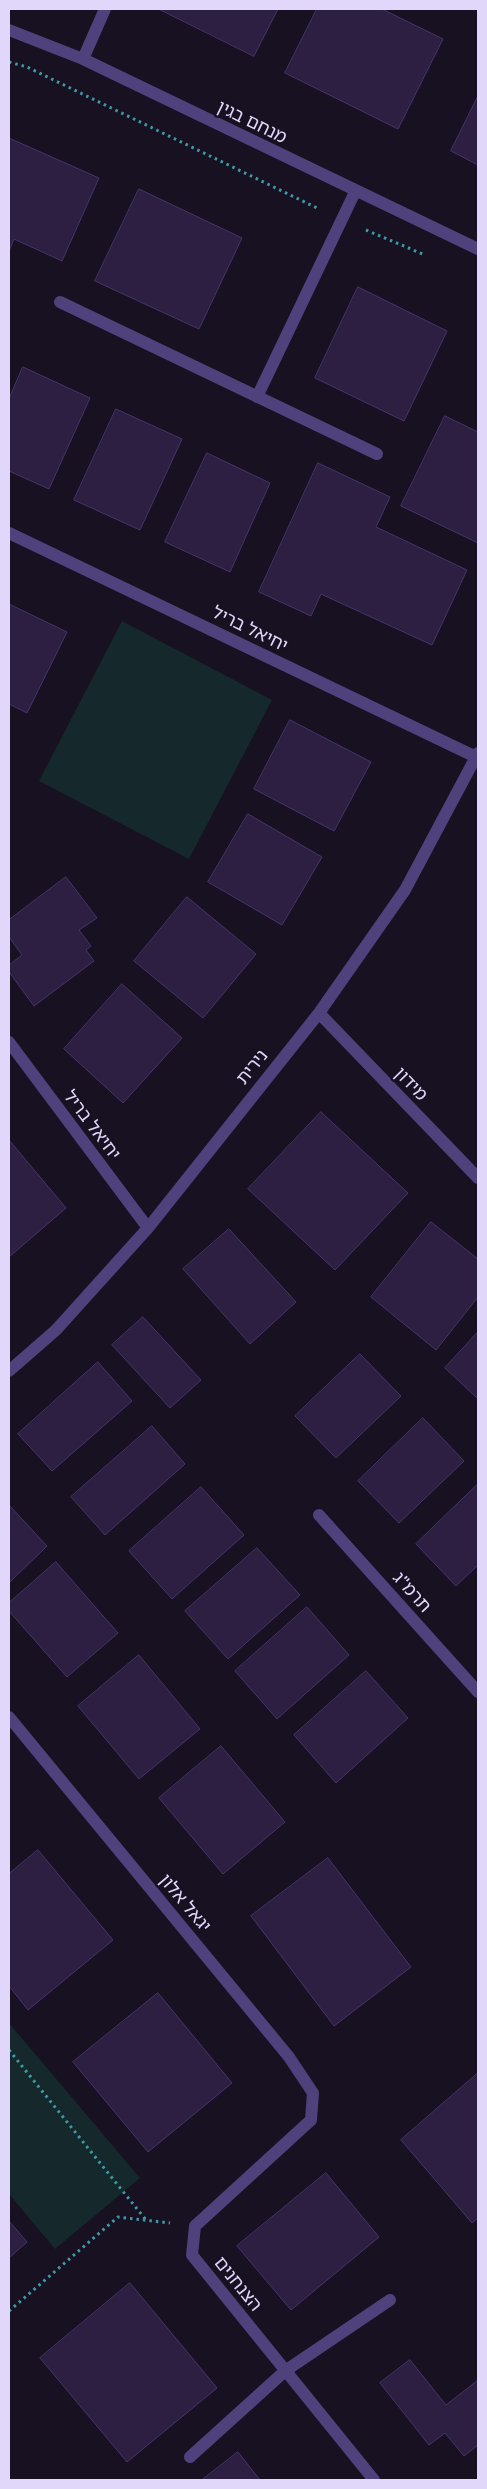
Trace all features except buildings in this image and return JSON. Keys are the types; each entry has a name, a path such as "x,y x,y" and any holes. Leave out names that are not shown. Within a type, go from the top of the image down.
{"street":[{"path":"83,59 105,9"},
{"name":"מנחם בגין","path":"9,30 83,59 355,192 478,249"},
{"path":"257,396 355,192"},
{"path":"60,302 377,454"},
{"name":"יחיאל בריל","path":"9,533 477,755"},
{"name":"נירית","path":"9,1370 56,1330 148,1228 319,1013 405,890 477,755"},
{"name":"מידון","path":"319,1013 478,1178"},
{"name":"יחיאל בריל","path":"9,1042 148,1228"},
{"name":"תרמ\"ג","path":"319,1516 478,1692"},
{"name":"יגאל אלון","path":"9,1717 289,2057 313,2093 310,2120 196,2226"},
{"name":"הצנחנים","path":"196,2226 192,2255 374,2480"},
{"path":"190,2458 285,2371 390,2300"}],"path":[{"path":"9,62 27,67 342,220 433,258"},
{"path":"9,2050 146,2220"},
{"path":"9,2311 118,2217 196,2226"}],"green space":[{"path":"122,621 272,700 189,859 39,781"},
{"path":"9,2023 140,2178 55,2249 9,2194"}]}
